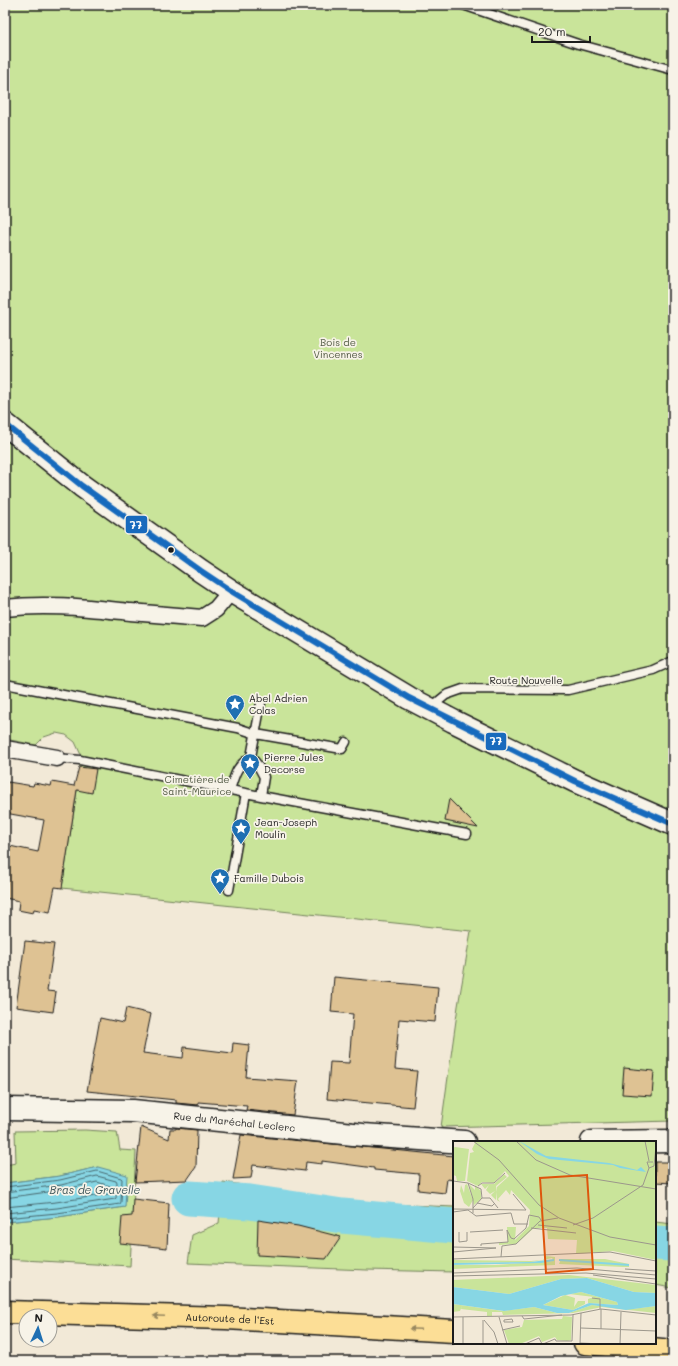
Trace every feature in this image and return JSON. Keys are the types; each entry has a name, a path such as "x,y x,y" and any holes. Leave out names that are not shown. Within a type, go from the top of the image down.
{"highway":[{"name":"Autoroute de l’Est","path":"5,1312 226,1318 453,1331"},
{"path":"596,1344 673,1351"}],"street":[{"path":"5,424 82,486 231,592 429,709 575,781 673,824"},
{"path":"5,608 24,606 60,606 100,608 202,618 216,609 231,592"},
{"path":"5,749 57,758"},
{"name":"Rue du Maréchal Leclerc","path":"5,1109 133,1111 363,1135 453,1141"},
{"path":"656,1141 673,1141"}],"lane":[{"path":"463,5 578,44 673,70"},
{"name":"Route Nouvelle","path":"429,709 446,695 463,689 568,690 653,670 673,661"},
{"path":"5,684 238,728 256,734 342,749 346,742"},
{"path":"261,703 252,757 264,777 261,796"},
{"path":"230,790 235,772 241,763 252,757"},
{"path":"57,758 80,760 261,796 467,834"},
{"path":"229,890 246,793"}],"green space":[{"name":"Bois de Vincennes","path":"5,5 673,5 673,1121 441,1127 458,1006 471,931 62,888 81,755 75,742 66,735 56,733 44,737 36,745 5,739"},
{"path":"85,1130 117,1132 120,1150 136,1151 130,1266 5,1259 5,1222 58,1217 125,1207 98,1167 60,1176 5,1183 5,1165 16,1163 15,1131"},
{"path":"223,1182 364,1203 453,1207 453,1272 188,1263 192,1235 219,1223"},
{"path":"656,1222 673,1224 673,1288 656,1285"}],"water":[{"name":"Bras de Gravelle","path":"98,1167 127,1175 125,1207 58,1217 5,1222 5,1183 60,1176"}],"building":[{"path":"79,767 96,769 92,793 77,790 62,888 55,887 50,912 34,909 33,913 18,910 19,901 5,898 8,874 5,874 5,845 38,852 44,820 5,813 5,784 8,782 33,786 34,783 51,786 52,782 74,786"},
{"path":"449,799 478,828 445,821"},
{"path":"25,941 54,944 47,991 56,992 53,1012 16,1007"},
{"path":"334,977 438,987 435,1022 399,1019 395,1069 417,1071 413,1107 327,1099 330,1062 349,1063 353,1014 331,1012"},
{"path":"126,1008 151,1014 143,1053 183,1058 184,1047 232,1053 233,1043 249,1045 246,1077 298,1081 293,1115 246,1110 247,1106 198,1102 198,1105 176,1103 176,1100 87,1091 100,1018 123,1023"},
{"path":"624,1068 654,1071 652,1096 622,1094"},
{"path":"141,1127 169,1139 170,1129 176,1128 197,1130 196,1167 187,1180 135,1182"},
{"path":"241,1135 453,1156 453,1180 447,1179 445,1193 418,1190 419,1174 374,1170 374,1168 322,1161 322,1164 306,1162 305,1171 253,1165 251,1178 233,1179"},
{"path":"656,1162 673,1162 673,1183 656,1182"},
{"path":"133,1199 169,1203 167,1248 120,1243 122,1217 132,1216"},
{"path":"258,1220 298,1226 341,1237 326,1259 257,1255"}],"waterway":[{"name":"Bras de Gravelle","path":"189,1198 250,1202 342,1216 453,1226"},
{"name":"Bras de Gravelle","path":"656,1243 673,1244"}],"transit line":[{"name":"77","path":"5,424 82,486 201,571 231,591 409,698 575,781 673,824"}],"place":[{"name":"Abel Adrien Colas","path":"235,721"},
{"name":"Pierre Jules Decorse","path":"250,780"},
{"name":"Jean-Joseph Moulin","path":"241,845"},
{"name":"Famille Dubois","path":"220,895"}],"park label":[{"name":"Cimetière de Saint-Maurice","path":"197,784"}]}
